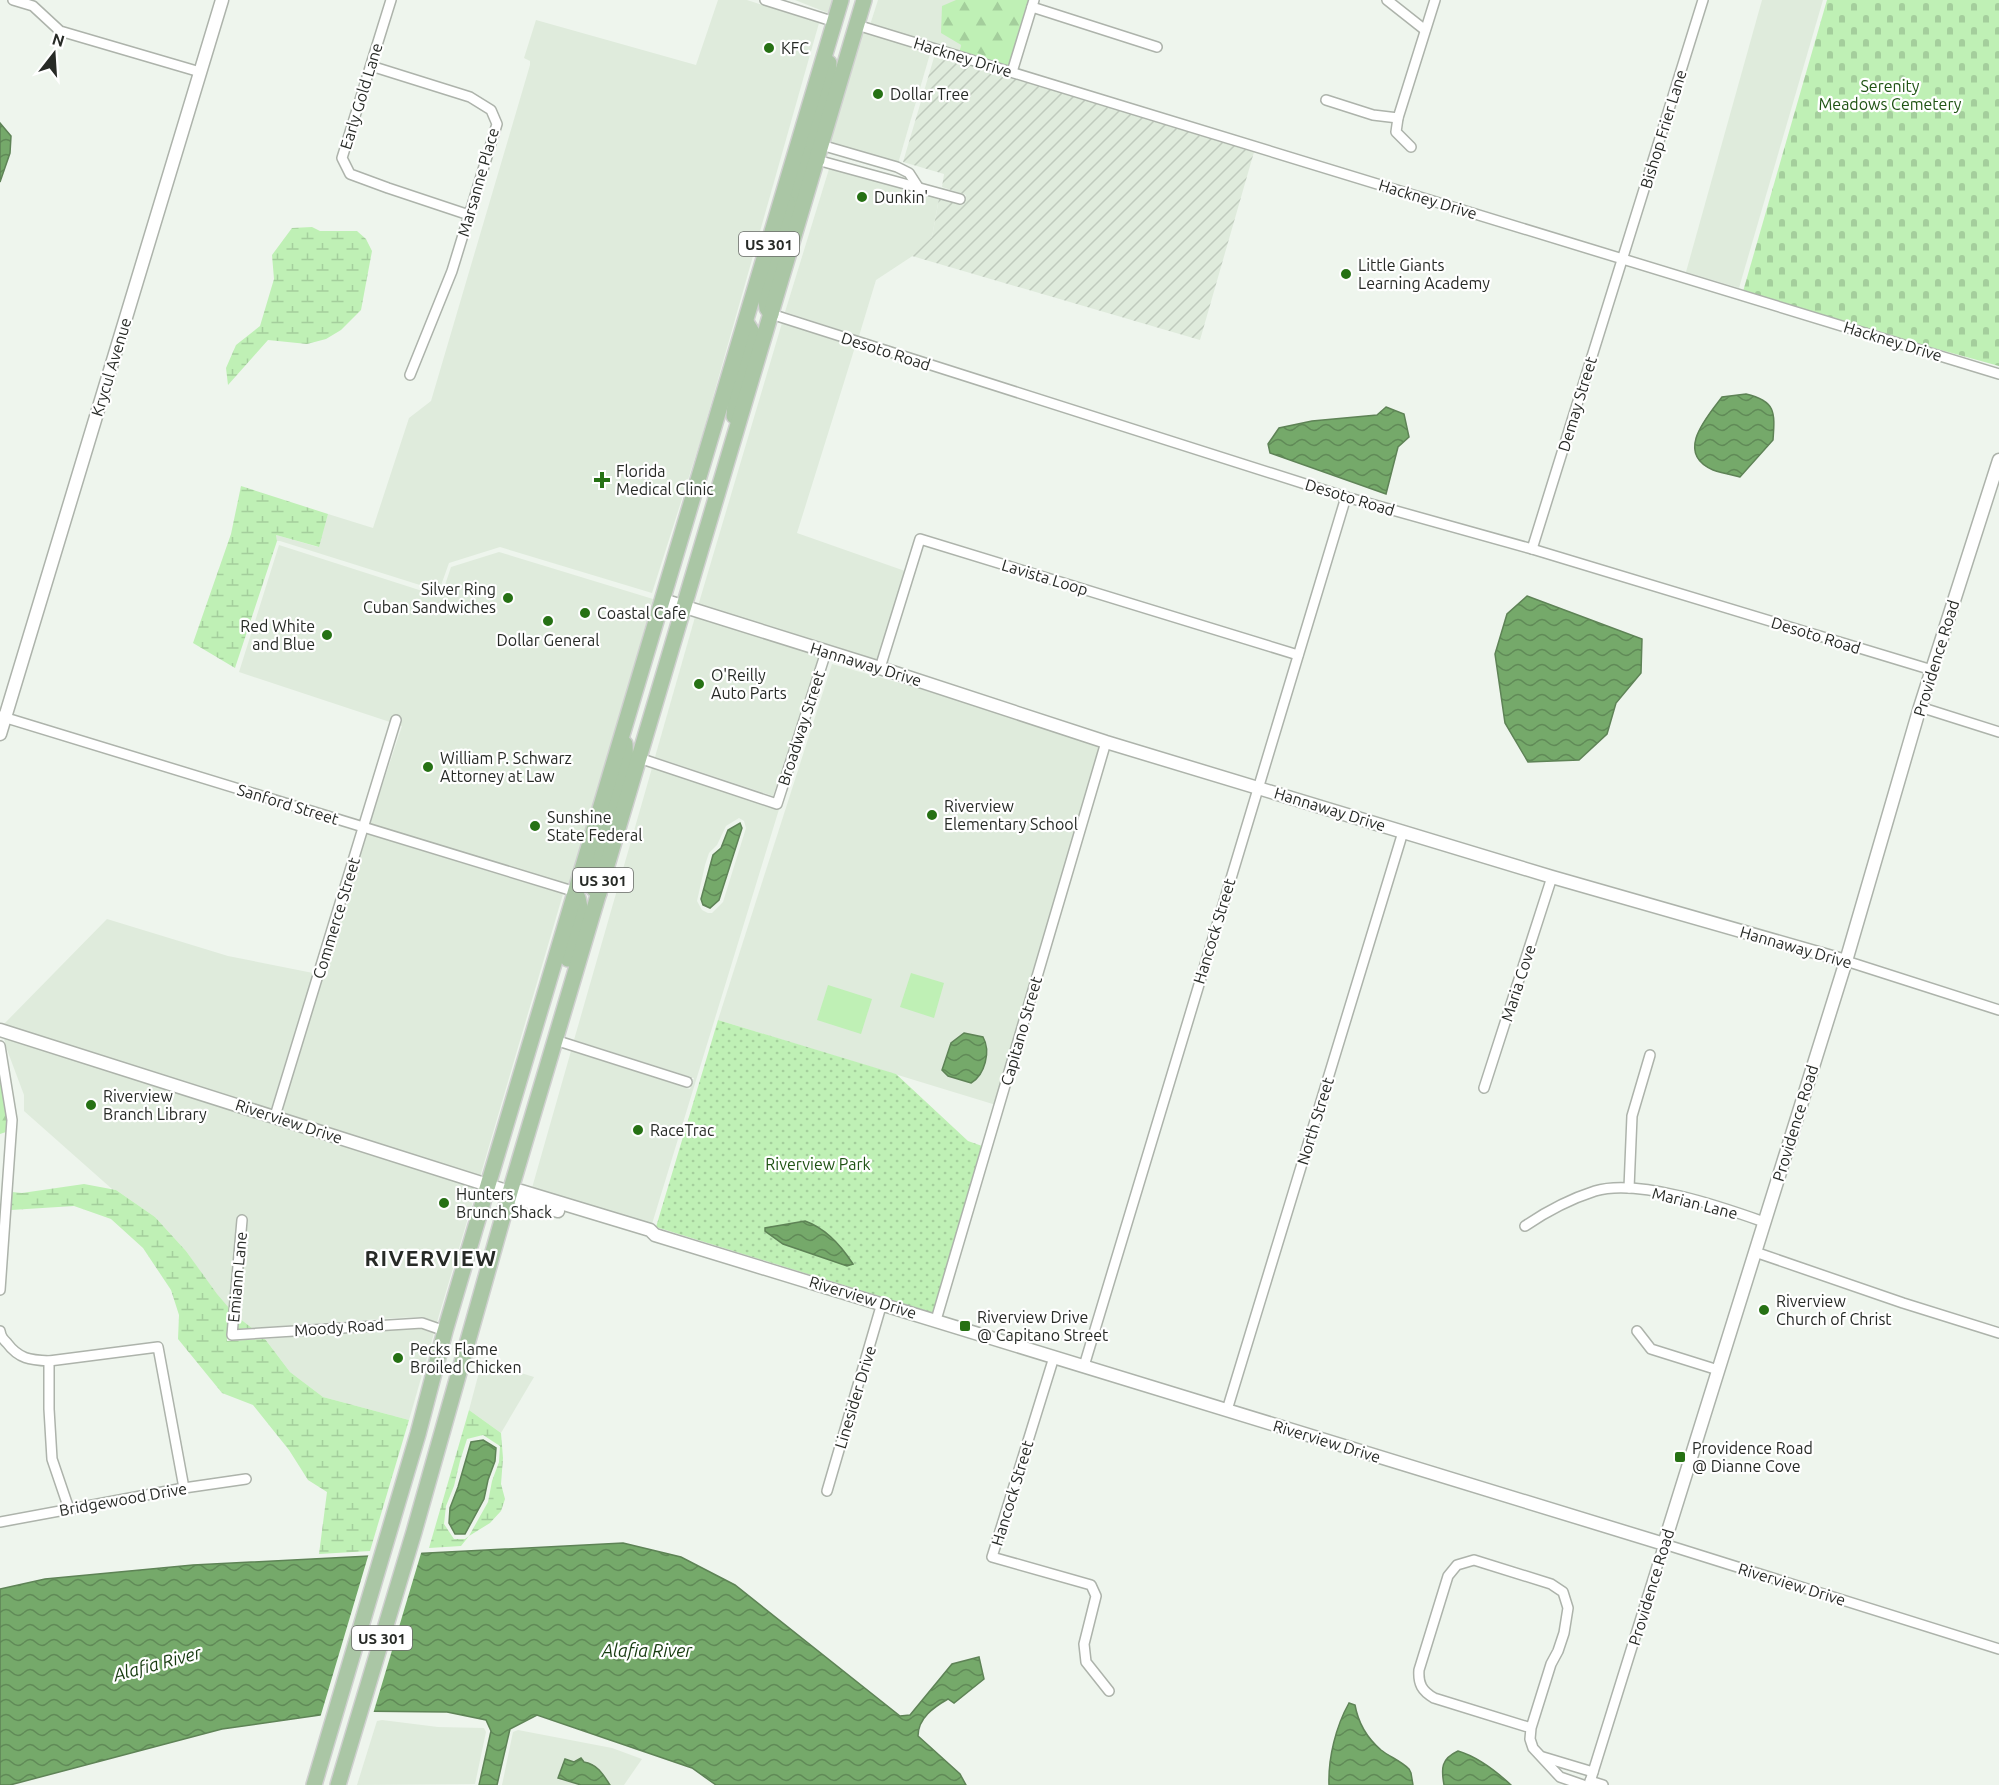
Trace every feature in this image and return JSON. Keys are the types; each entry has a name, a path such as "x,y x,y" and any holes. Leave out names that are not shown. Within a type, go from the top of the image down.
{"main road":[{"name":"US 301","path":"314,1785 390,1531 488,1185 841,0"},
{"name":"US 301","path":"338,1785 414,1532 510,1192 864,0"},
{"path":"819,153 813,156 811,141 827,84 829,42"},
{"path":"793,241 792,203 805,158 803,153 797,149"},
{"path":"771,314 767,308 765,296 786,222 788,178"},
{"path":"734,437 736,390 752,339 752,332 746,322"},
{"path":"599,893 593,888 593,877 626,765 624,732"},
{"path":"560,1024 558,994 581,914 581,903 576,892"},
{"path":"442,1428 439,1403 454,1347 446,1330"}],"street":[{"path":"13,0 33,6 60,31 200,72"},
{"name":"Krycul Avenue","path":"0,734 3,716 222,0"},
{"name":"Early Gold Lane","path":"391,0 342,158 350,174 387,189 469,215"},
{"path":"765,0 835,22"},
{"path":"1387,0 1425,30"},
{"path":"1411,147 1396,132 1398,118 1435,0"},
{"name":"Bishop Frier Lane","path":"1622,259 1703,0"},
{"path":"1012,72 1033,4 1157,47"},
{"name":"Hackney Drive","path":"857,24 1999,374"},
{"name":"Marsanne Place","path":"371,66 470,97 491,110 497,124 452,271 410,375"},
{"path":"1326,100 1373,115 1398,118"},
{"path":"819,153 918,187 960,198"},
{"path":"819,153 897,167 909,173 918,187"},
{"name":"Demay Street","path":"1532,549 1622,259"},
{"name":"Desoto Road","path":"771,314 1346,497 1532,549 1932,670"},
{"name":"Providence Road","path":"1589,1781 1846,961 1920,707 1999,460"},
{"name":"Hancock Street","path":"1084,1366 1346,497"},
{"name":"Lavista Loop","path":"880,668 920,539 1298,655"},
{"name":"Hannaway Drive","path":"663,600 1106,742 1552,877 1846,961 1999,1010"},
{"name":"Broadway Street","path":"639,758 777,804 826,652"},
{"path":"1920,707 1999,732"},
{"name":"Sanford Street","path":"3,716 576,892"},
{"name":"Commerce Street","path":"275,1116 396,720"},
{"name":"Capitano Street","path":"936,1320 1106,742"},
{"name":"North Street","path":"1227,1410 1403,832"},
{"name":"Maria Cove","path":"1484,1088 1552,877"},
{"name":"Riverview Drive","path":"0,1030 510,1192 524,1191 650,1230 655,1235 882,1303 1999,1649"},
{"path":"555,1040 687,1082"},
{"path":"0,1046 12,1120 0,1290"},
{"path":"1629,1188 1632,1116 1650,1055"},
{"name":"Marian Lane","path":"1525,1226 1548,1210 1597,1190 1629,1188 1671,1194 1764,1222"},
{"name":"Emiann Lane","path":"232,1335 242,1220"},
{"path":"1755,1252 1999,1333"},
{"name":"Linesider Drive","path":"827,1491 882,1303"},
{"name":"Moody Road","path":"232,1335 422,1323 446,1330"},
{"path":"0,1331 1,1336 15,1354 33,1360 49,1361 158,1347 184,1488"},
{"path":"1637,1331 1651,1349 1718,1370"},
{"name":"Hancock Street","path":"1054,1357 992,1557 1091,1585 1096,1596 1084,1644 1086,1662 1109,1691"},
{"path":"49,1361 52,1459 69,1509"},
{"name":"Bridgewood Drive","path":"0,1522 184,1488 246,1479"},
{"path":"1531,1728 1434,1698 1420,1686 1419,1670 1449,1576 1456,1565 1474,1560 1551,1584 1563,1592 1568,1608 1564,1633 1551,1664 1531,1728 1530,1739 1533,1748 1560,1777 1603,1785"},
{"path":"1540,1756 1589,1781"}],"shaded area":[{"path":"718,0 747,0 819,23 702,436 652,593 500,547 449,563 439,591 277,541 276,535 318,547 328,514 373,528 409,418 431,401 530,65 530,61 524,58 536,20 696,65"},
{"path":"795,0 833,0 828,13"},
{"path":"878,0 973,0 959,53 870,25"},
{"path":"1762,0 1823,0 1739,288 1686,272"},
{"path":"857,25 932,47 897,167 821,145"},
{"path":"935,54 1254,152 1200,340 912,256 932,237 939,198 963,205 966,195 942,187 944,174 903,162"},
{"path":"829,169 915,192 917,195 919,193 939,198 932,237 914,255 876,280 859,336 785,312"},
{"path":"782,323 855,347 797,533 905,571 877,661 698,606"},
{"path":"279,545 441,597 451,567 499,552 653,599 571,888 369,825 402,726 239,672"},
{"path":"695,617 819,656 773,796 655,757"},
{"name":"Riverview Elementary School","path":"832,664 1101,745 996,1105 718,1020"},
{"path":"652,768 775,809 780,806 652,1224 532,1188 571,1051 690,1089 694,1078 574,1040","holes":["739,818 744,821 746,828 723,902 712,913 708,913 702,910 697,901 709,853 717,845 726,826"]},
{"path":"367,834 563,894 480,1177 281,1113"},
{"path":"107,919 228,956 313,973 271,1109 3,1025"},
{"path":"4,1038 477,1188 437,1322 422,1317 252,1328 235,1315 216,1294 186,1251 155,1217 112,1189 24,1111 24,1095"},
{"path":"421,1329 434,1333 409,1420 323,1397 290,1372 265,1339"},
{"path":"482,1361 534,1377 501,1433 469,1410"},
{"path":"377,1721 438,1727 484,1728 486,1732 475,1784 357,1785"},
{"path":"518,1730 612,1748 642,1759 624,1785 610,1785 588,1762 578,1759 574,1762 566,1759 561,1780 581,1785 502,1785 513,1732"}],"green space":[{"path":"956,0 1022,0 1020,24 1012,49 985,56 941,33 942,6"},
{"path":"973,0 1032,0 1012,71 959,53"},
{"name":"Serenity Meadows Cemetery","path":"1827,0 1999,0 1999,366 1742,295"},
{"path":"312,227 320,231 357,231 366,239 372,251 361,310 341,330 326,339 307,344 268,340 228,385 226,368 236,345 260,326 274,279 272,255 292,228"},
{"path":"241,486 328,514 319,547 276,535 277,541 235,668 193,643 231,534"},
{"path":"911,973 944,983 934,1018 900,1007"},
{"path":"828,985 872,999 861,1034 817,1020"},
{"name":"Riverview Park","path":"718,1020 896,1074 968,1141 985,1147 934,1313 656,1227"},
{"path":"0,1079 7,1121 6,1132 0,1134"},
{"path":"84,1184 116,1190 155,1217 186,1251 235,1315 252,1328 227,1330 227,1341 265,1339 290,1372 323,1397 409,1420 370,1551 319,1554 327,1492 308,1480 289,1450 253,1405 222,1393 178,1339 179,1315 171,1290 143,1248 111,1219 74,1206 11,1210 12,1192 22,1193"},
{"path":"469,1410 501,1433 503,1458 501,1484 505,1499 501,1511 490,1523 469,1536 461,1546 429,1548","holes":["483,1435 500,1446 499,1462 488,1502 469,1536 465,1539 454,1539 444,1524 446,1506 467,1439"]}],"water":[{"path":"0,123 11,136 10,153 0,182"},
{"path":"1746,394 1763,400 1772,409 1773,440 1740,477 1713,470 1702,463 1696,454 1695,445 1702,424 1722,397"},
{"path":"1386,407 1404,414 1409,437 1398,447 1386,494 1270,453 1268,444 1279,428 1312,421 1377,415"},
{"path":"1527,596 1642,639 1641,673 1616,703 1607,734 1579,760 1528,762 1505,723 1495,654 1507,614"},
{"path":"740,823 742,828 719,900 710,908 703,905 701,899 713,855 721,848 728,830"},
{"path":"964,1033 983,1037 986,1049 983,1069 971,1083 948,1076 942,1070 951,1043"},
{"path":"805,1221 819,1228 832,1239 853,1264 847,1266 783,1244 765,1231 765,1228"},
{"path":"483,1440 496,1448 495,1461 484,1499 465,1534 455,1534 449,1523 450,1508 471,1442"},
{"name":"Alafia River","path":"623,1543 681,1557 735,1585 900,1716 910,1715 952,1664 979,1657 984,1679 954,1703 948,1699 932,1709 924,1718 918,1736 960,1774 966,1785 716,1785 692,1768 537,1715 510,1729 497,1785 479,1785 491,1731 486,1720 447,1712 348,1711 222,1729 10,1785 0,1785 0,1589 45,1579 193,1565"},
{"path":"1349,1703 1355,1705 1358,1718 1371,1740 1409,1769 1413,1785 1329,1785 1334,1742"},
{"path":"1458,1751 1486,1765 1511,1785 1444,1785 1445,1761"},
{"path":"581,1758 599,1770 610,1785 581,1785 558,1778 565,1759 574,1762"}],"pier":[{"path":"422,1550 373,1714 348,1714 320,1718 369,1553"}],"place":[{"name":"KFC","path":"769,48"},
{"name":"Dollar Tree","path":"878,94"},
{"name":"Dunkin'","path":"862,197"},
{"name":"Little Giants Learning Academy","path":"1346,274"},
{"name":"Florida Medical Clinic","path":"602,480"},
{"name":"Silver Ring Cuban Sandwiches","path":"508,598"},
{"name":"Coastal Cafe","path":"585,613"},
{"name":"Dollar General","path":"548,621"},
{"name":"Red White and Blue","path":"327,635"},
{"name":"O'Reilly Auto Parts","path":"699,684"},
{"name":"William P. Schwarz Attorney at Law","path":"428,767"},
{"name":"Riverview Elementary School","path":"932,815"},
{"name":"Sunshine State Federal","path":"535,826"},
{"name":"Riverview Branch Library","path":"91,1105"},
{"name":"RaceTrac","path":"638,1130"},
{"name":"Hunters Brunch Shack","path":"444,1203"},
{"name":"Riverview Church of Christ","path":"1764,1310"},
{"name":"Riverview Drive @ Capitano Street","path":"965,1326"},
{"name":"Pecks Flame Broiled Chicken","path":"398,1358"},
{"name":"Providence Road @ Dianne Cove","path":"1680,1457"}],"district":[{"name":"RIVERVIEW","path":"431,1257"}]}
